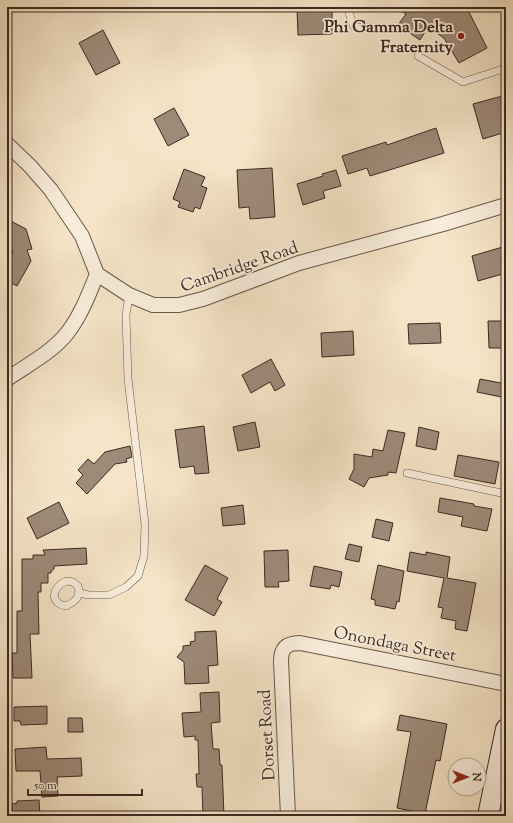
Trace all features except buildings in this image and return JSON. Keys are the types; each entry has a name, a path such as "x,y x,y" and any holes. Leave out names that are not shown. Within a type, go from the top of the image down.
{"street":[{"path":"7,144 30,166 51,190 82,236 97,274 77,318 67,334 41,357 7,379"},
{"name":"Cambridge Road","path":"97,274 129,295 153,305 179,305 203,299 299,263 443,224 506,205"},
{"name":"Onondaga Street","path":"281,653 285,646 292,643 300,643 506,684"},
{"name":"Dorset Road","path":"281,653 288,816"},
{"path":"488,816 506,729"}],"lane":[{"path":"347,7 354,27 377,28"},
{"path":"418,56 463,82 506,68"},
{"path":"80,593 88,595 109,595 126,587 138,576 144,556 145,524 128,380 126,315 129,295"},
{"path":"407,473 506,494"}],"place":[{"name":"Phi Gamma Delta Fraternity","path":"461,36"}]}
